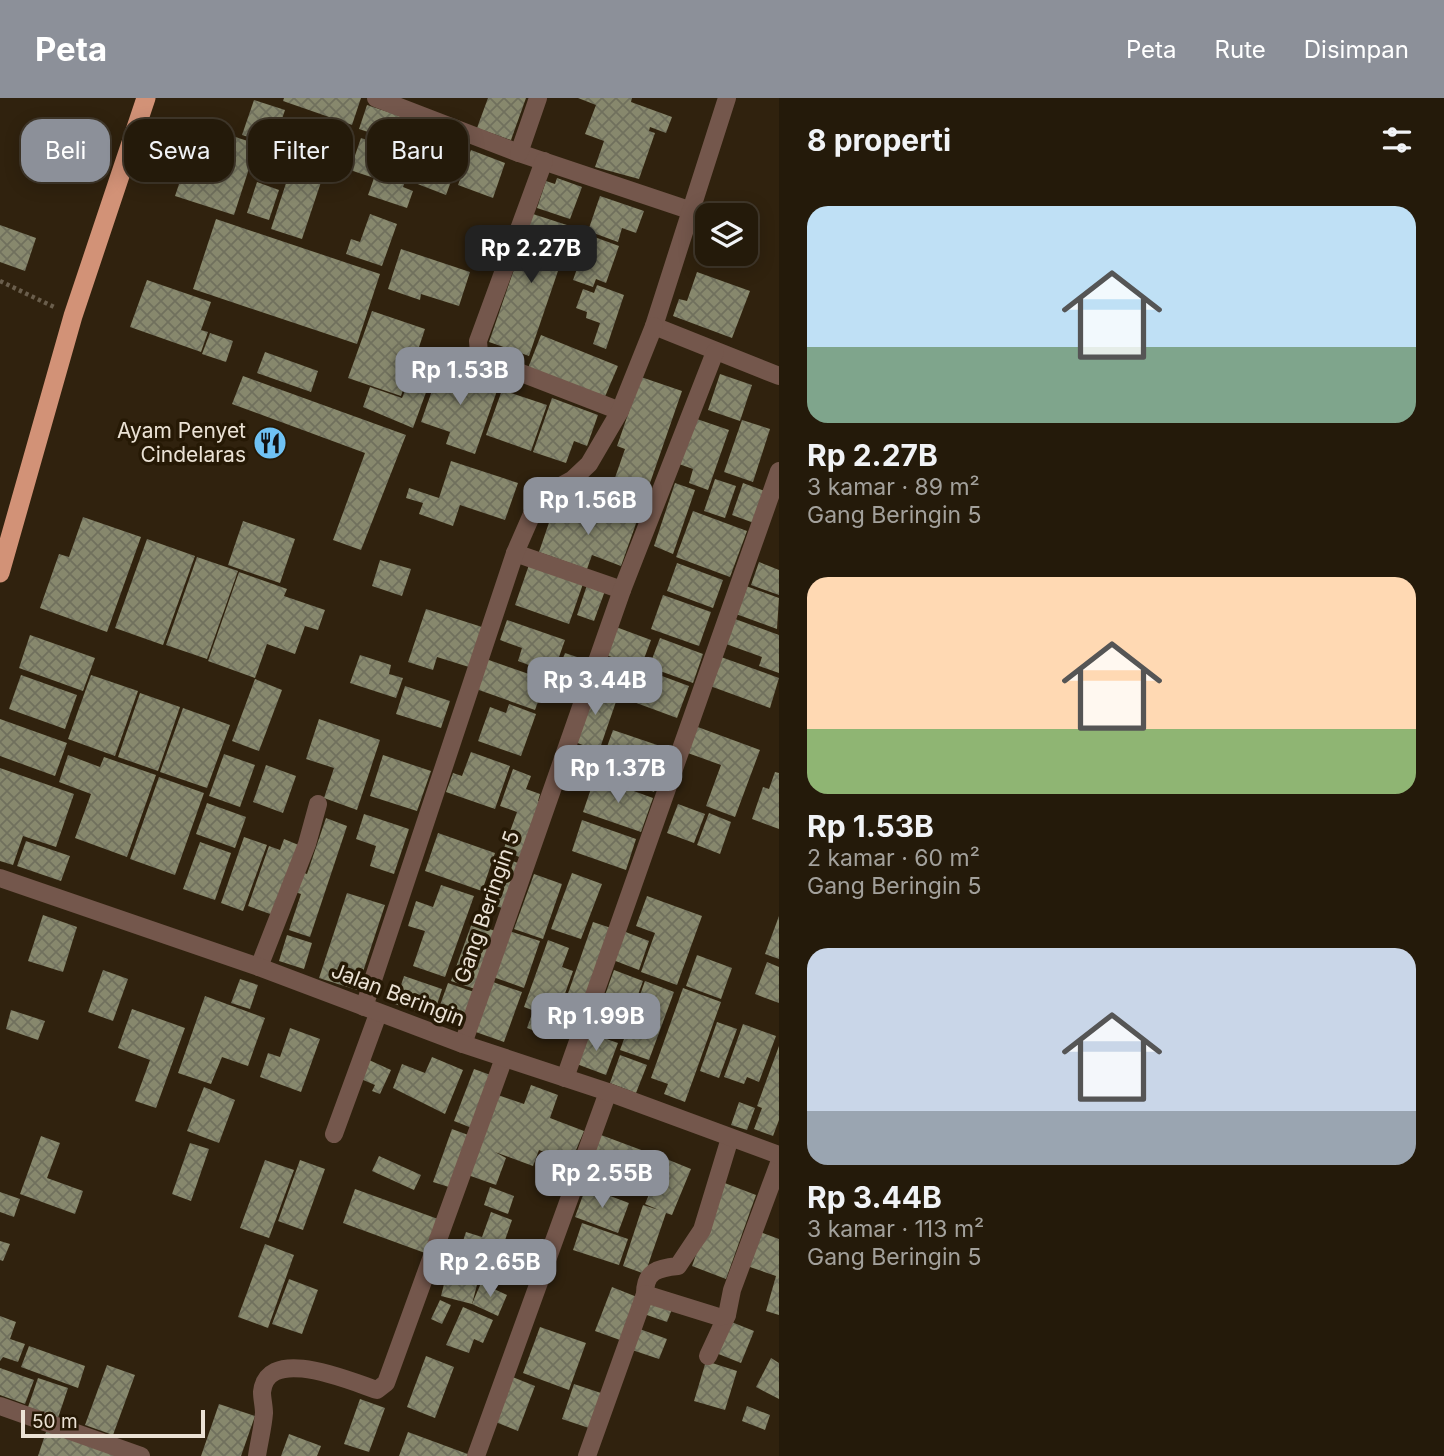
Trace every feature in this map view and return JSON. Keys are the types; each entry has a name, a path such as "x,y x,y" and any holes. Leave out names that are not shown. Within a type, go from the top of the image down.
{"highway":[{"path":"0,573 74,316 146,98"}],"street":[{"path":"376,98 519,153 689,210"},
{"path":"519,153 538,98"},
{"path":"334,1135 515,553 534,503 581,473 620,411 654,326 727,98"},
{"path":"544,161 478,341 479,353 485,359 620,411"},
{"path":"654,326 779,376"},
{"name":"Gang Beringin 5","path":"463,1044 622,590 715,352"},
{"path":"565,1078 779,471"},
{"path":"515,553 622,590"},
{"path":"259,967 307,844 318,804"},
{"name":"Jalan Beringin","path":"0,878 259,967 371,1011 608,1092 779,1155"},
{"path":"257,1456 264,1412 262,1389 274,1372 293,1366 377,1390 386,1383 504,1058"},
{"path":"476,1456 608,1092"},
{"path":"587,1456 645,1294 650,1273 658,1268 678,1266 697,1240 730,1138"},
{"path":"708,1356 727,1315 732,1290 779,1163"},
{"path":"645,1294 719,1317 727,1315"},
{"path":"0,1406 141,1456"}],"path":[{"path":"0,281 44,302"}],"building":[{"path":"284,98 361,98 353,122 353,119 335,119 283,101"},
{"path":"488,98 526,98 511,140 477,128"},
{"path":"578,98 632,98 631,102 672,117 666,133 650,127 649,131 655,133 639,179 595,167 604,141 585,134 596,105"},
{"path":"254,100 285,110 282,119 248,119 248,137 242,135"},
{"path":"367,105 409,119 367,119 367,132 359,129"},
{"path":"234,136 248,141 248,172 234,215 175,196 180,182 234,182"},
{"path":"361,138 367,140 367,176 353,171 353,161"},
{"path":"471,150 505,163 493,198 458,185 459,182 468,182 468,158"},
{"path":"557,178 582,187 570,219 537,208 546,181 555,184"},
{"path":"257,182 279,190 269,220 247,213"},
{"path":"286,182 321,182 302,239 271,229"},
{"path":"373,182 405,182 403,187 413,191 407,208 368,195"},
{"path":"415,182 451,182 446,195"},
{"path":"600,196 644,211 636,233 622,228 618,242 588,231"},
{"path":"370,214 397,224 382,266 346,254 351,239 360,242"},
{"path":"533,214 573,227 529,356 489,342"},
{"path":"216,219 380,274 357,344 193,289"},
{"path":"0,225 36,238 25,271 0,262"},
{"path":"589,235 619,246 606,283 596,279 593,287 573,280"},
{"path":"401,249 470,272 459,306 421,294 420,300 388,289"},
{"path":"697,272 750,291 732,338 673,316 679,299 687,301"},
{"path":"147,280 211,302 201,330 208,332 201,352 130,327"},
{"path":"597,285 624,295 606,349 593,344 600,323 586,318 587,312 576,308 583,289 594,293"},
{"path":"372,311 425,329 418,350 436,356 427,381 408,375 401,396 348,378"},
{"path":"210,333 233,341 226,362 202,354"},
{"path":"541,335 618,366 604,399 528,368"},
{"path":"265,352 318,371 311,392 257,373"},
{"path":"441,365 499,385 475,454 446,444 450,432 421,422"},
{"path":"720,374 752,385 740,421 708,410"},
{"path":"243,376 406,435 361,550 333,540 365,453 232,404"},
{"path":"641,377 682,391 642,506 609,495 625,449 617,446"},
{"path":"409,381 428,387 413,428 363,407 370,387 402,398"},
{"path":"502,390 547,405 531,451 486,435"},
{"path":"552,398 598,415 587,446 574,441 566,463 533,452"},
{"path":"694,418 729,430 708,490 689,483 693,469 679,464"},
{"path":"742,420 770,429 753,482 724,472"},
{"path":"451,461 518,483 505,520 460,505 453,526 419,514 423,503 406,498 409,488 439,498"},
{"path":"715,479 736,486 725,518 704,511"},
{"path":"675,483 695,490 673,554 654,546"},
{"path":"743,483 765,491 754,523 732,515"},
{"path":"555,505 604,522 609,508 638,518 621,566 592,555 587,569 539,552"},
{"path":"693,511 747,531 730,577 676,557"},
{"path":"83,517 141,537 107,632 40,608 59,554 69,557"},
{"path":"243,521 295,539 280,583 228,565"},
{"path":"147,539 195,556 163,645 115,628"},
{"path":"197,557 238,571 207,659 166,645"},
{"path":"380,560 411,569 402,596 372,586"},
{"path":"530,562 584,581 569,624 515,605"},
{"path":"759,562 779,570 779,595 751,585"},
{"path":"677,563 723,580 713,608 667,591"},
{"path":"239,572 287,589 284,596 325,610 318,630 305,626 295,654 267,644 255,678 208,661"},
{"path":"588,582 606,588 594,621 577,615"},
{"path":"746,586 779,598 777,629 736,614"},
{"path":"663,595 711,612 699,646 651,629"},
{"path":"426,609 482,627 469,667 437,657 433,670 408,662"},
{"path":"735,619 779,635 779,673 759,666 762,657 726,644"},
{"path":"507,620 565,640 553,674 518,661 522,648 500,640"},
{"path":"616,627 651,640 635,683 614,676 620,660 606,655"},
{"path":"30,635 95,658 83,691 19,668"},
{"path":"660,638 703,654 693,683 649,667"},
{"path":"565,653 589,661 582,679 558,671"},
{"path":"360,655 391,665 389,674 403,678 396,698 350,683"},
{"path":"721,657 779,678 770,708 710,686"},
{"path":"486,659 546,680 535,710 476,689"},
{"path":"643,669 689,686 677,718 631,701"},
{"path":"21,675 77,695 65,729 9,709"},
{"path":"91,675 138,691 115,756 68,739"},
{"path":"255,679 282,690 259,751 232,741"},
{"path":"592,683 619,693 599,751 572,741"},
{"path":"405,686 450,701 441,728 396,714"},
{"path":"140,693 180,707 158,771 118,757"},
{"path":"509,704 536,714 521,756 478,741 490,707 506,713"},
{"path":"183,708 230,725 207,788 160,772"},
{"path":"0,719 67,743 55,776 0,756"},
{"path":"319,719 380,740 357,810 324,798 334,768 306,759"},
{"path":"695,726 760,750 735,817 706,806 721,765 685,752"},
{"path":"613,730 669,749 654,792 598,772"},
{"path":"471,752 510,766 495,809 446,792 453,773 462,776"},
{"path":"224,754 255,765 240,807 209,796"},
{"path":"68,755 100,767 104,757 156,775 127,857 75,838 91,794 59,782"},
{"path":"383,755 431,771 417,811 370,796"},
{"path":"266,765 296,776 283,813 253,802"},
{"path":"0,768 74,794 56,847 23,836 13,865 0,861"},
{"path":"513,769 531,776 526,789 540,794 538,801 545,804 525,859 503,851 517,812 500,806"},
{"path":"775,772 779,773 779,829 752,819 763,787 769,789"},
{"path":"159,777 204,793 175,875 130,859"},
{"path":"595,777 653,798 641,832 583,812"},
{"path":"207,803 246,817 235,848 196,834"},
{"path":"678,804 705,814 694,843 667,833"},
{"path":"709,813 731,822 720,854 697,845"},
{"path":"364,814 409,829 394,874 370,866 376,846 356,839"},
{"path":"326,818 347,826 310,937 289,930 301,894 295,892 301,872 307,874"},
{"path":"582,820 636,839 626,870 572,851"},
{"path":"438,833 495,853 482,891 425,871"},
{"path":"244,837 267,845 243,911 221,903"},
{"path":"284,839 301,846 276,916 248,906 269,846 280,850"},
{"path":"26,841 70,856 61,881 17,866"},
{"path":"200,842 231,853 215,900 183,889"},
{"path":"501,857 521,864 505,909 485,902"},
{"path":"572,873 602,884 581,939 551,929"},
{"path":"534,874 562,884 543,939 514,929"},
{"path":"441,885 474,896 445,977 413,966 425,931 408,926 416,901 433,907"},
{"path":"347,893 385,905 357,990 319,978"},
{"path":"647,896 702,916 677,985 641,972 655,933 636,926"},
{"path":"43,915 77,927 63,972 28,961"},
{"path":"779,916 779,959 765,954"},
{"path":"593,922 614,929 580,1026 559,1019"},
{"path":"472,923 498,932 478,990 451,981"},
{"path":"509,931 540,941 524,988 493,977"},
{"path":"623,931 649,941 639,970 613,960"},
{"path":"287,935 312,943 304,969 279,961"},
{"path":"548,940 569,948 562,967 573,971 556,1019 524,1007"},
{"path":"697,955 732,968 721,999 686,986"},
{"path":"767,962 779,967 779,1003 755,994"},
{"path":"103,970 128,979 113,1021 88,1012"},
{"path":"614,970 643,981 623,1036 594,1026"},
{"path":"404,976 442,989 433,1017 395,1004"},
{"path":"240,979 258,985 250,1009 231,1003"},
{"path":"490,981 522,992 504,1042 473,1031"},
{"path":"645,981 674,992 649,1060 620,1050"},
{"path":"448,983 477,993 464,1029 435,1019"},
{"path":"683,988 721,1002 685,1102 664,1094 668,1084 651,1078"},
{"path":"205,996 265,1018 248,1066 222,1057 211,1084 178,1073"},
{"path":"132,1009 185,1028 156,1108 135,1101 150,1060 118,1048"},
{"path":"11,1010 45,1021 38,1040 6,1029"},
{"path":"532,1014 551,1020 546,1035 527,1028"},
{"path":"717,1022 737,1029 719,1078 700,1071"},
{"path":"743,1024 776,1036 759,1082 747,1077 744,1084 724,1077"},
{"path":"290,1028 320,1039 301,1092 260,1077 268,1053 280,1057"},
{"path":"586,1032 618,1043 606,1075 574,1063"},
{"path":"779,1046 779,1120 773,1136 754,1129 762,1108 757,1106"},
{"path":"620,1055 647,1065 636,1093 610,1083"},
{"path":"432,1057 463,1070 445,1114 393,1088 402,1064 425,1073"},
{"path":"369,1060 391,1070 380,1094 372,1091 375,1085 361,1079"},
{"path":"474,1069 496,1077 477,1130 454,1121"},
{"path":"531,1085 558,1095 550,1118 584,1131 571,1162 539,1150 533,1166 495,1152 506,1158 496,1185 465,1174 492,1093 524,1104"},
{"path":"204,1087 235,1100 219,1143 187,1131"},
{"path":"739,1102 755,1108 747,1130 731,1125"},
{"path":"452,1129 471,1136 452,1188 433,1182"},
{"path":"601,1135 652,1154 637,1196 586,1177"},
{"path":"41,1136 60,1143 47,1178 83,1191 75,1214 20,1194"},
{"path":"190,1143 209,1149 191,1201 172,1194"},
{"path":"379,1156 421,1175 414,1190 372,1171"},
{"path":"664,1158 691,1169 672,1215 666,1213 645,1274 623,1266 643,1205 659,1210 645,1204"},
{"path":"265,1160 294,1170 269,1238 240,1228"},
{"path":"300,1160 325,1169 303,1230 278,1221"},
{"path":"722,1182 756,1195 726,1279 692,1266"},
{"path":"490,1187 514,1196 508,1214 484,1205"},
{"path":"586,1187 629,1203 618,1233 575,1217"},
{"path":"355,1189 438,1219 425,1253 343,1223"},
{"path":"0,1192 20,1199 14,1217 0,1212"},
{"path":"491,1212 512,1220 494,1272 457,1259 466,1232 482,1237"},
{"path":"582,1223 628,1239 619,1265 573,1250"},
{"path":"760,1232 779,1239 779,1315 766,1311 776,1276 747,1266"},
{"path":"0,1241 10,1244 3,1261 0,1260"},
{"path":"265,1244 294,1255 268,1328 238,1317"},
{"path":"447,1272 478,1281 472,1304 441,1296"},
{"path":"289,1279 318,1290 302,1334 272,1324"},
{"path":"481,1283 507,1295 498,1316 472,1304"},
{"path":"612,1287 637,1297 620,1340 595,1331"},
{"path":"440,1300 451,1305 442,1324 431,1319"},
{"path":"648,1300 672,1309 667,1322 644,1314"},
{"path":"463,1307 493,1320 483,1343 474,1339 469,1353 446,1345"},
{"path":"0,1316 16,1322 10,1339 25,1344 18,1362 3,1357 0,1361"},
{"path":"729,1321 754,1331 741,1363 716,1353"},
{"path":"540,1327 586,1343 569,1390 523,1373"},
{"path":"637,1328 667,1339 659,1359 629,1349"},
{"path":"29,1346 85,1366 78,1388 21,1367"},
{"path":"426,1356 454,1367 435,1418 407,1407"},
{"path":"771,1358 779,1363 779,1399 756,1387"},
{"path":"706,1361 737,1371 725,1410 694,1401"},
{"path":"107,1365 135,1375 113,1435 85,1425"},
{"path":"0,1368 34,1380 25,1404 0,1395"},
{"path":"510,1376 535,1386 518,1431 493,1421"},
{"path":"38,1378 68,1388 58,1418 28,1407"},
{"path":"574,1384 604,1394 592,1429 562,1419"},
{"path":"360,1399 385,1408 369,1452 344,1444"},
{"path":"219,1404 255,1416 241,1456 201,1456"},
{"path":"747,1406 770,1415 765,1430 742,1421"},
{"path":"47,1429 121,1456 38,1456"},
{"path":"408,1432 473,1456 399,1456"},
{"path":"289,1434 321,1446 317,1456 281,1456"}],"place":[{"name":"Ayam Penyet Cindelaras","path":"270,443"}]}
